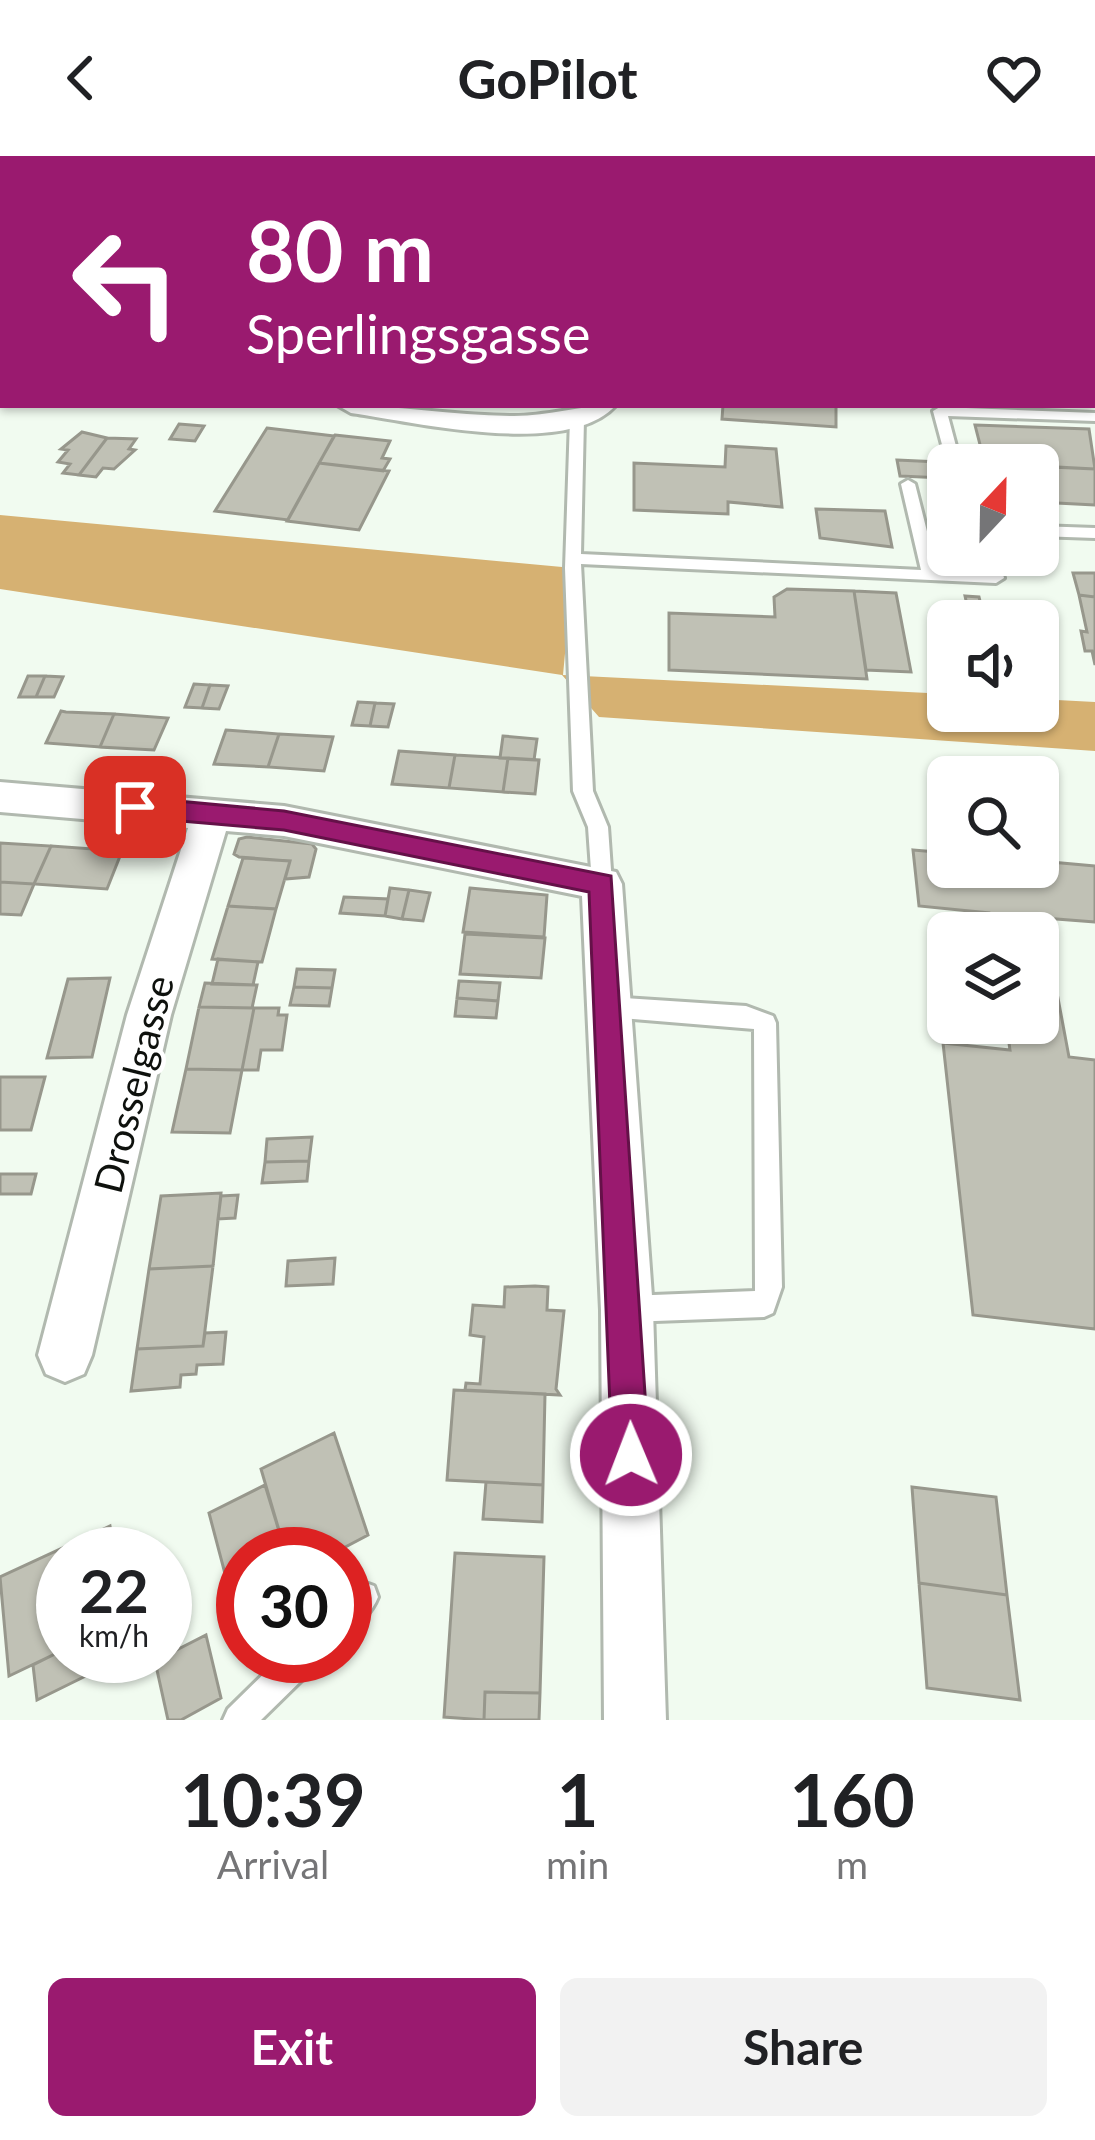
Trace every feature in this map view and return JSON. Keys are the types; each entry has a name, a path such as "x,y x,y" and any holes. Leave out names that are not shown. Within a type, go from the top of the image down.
{"street":[{"path":"377,408 523,425 590,412"},
{"path":"0,797 284,820 602,884 627,1310 635,1720"},
{"name":"Drosselgasse","path":"65,1355 149,1015 212,815"}],"lane":[{"path":"949,444 940,411 1095,417"},
{"path":"590,412 573,559 584,790 598,827 602,884"},
{"path":"908,484 927,560"},
{"path":"1059,532 1095,533"},
{"path":"573,559 927,576"},
{"path":"931,576 995,576"},
{"path":"609,1007 746,1016 765,1023 769,1287 764,1304 627,1310"},
{"path":"239,1720 277,1683"}],"shaded area":[{"path":"0,515 573,568 563,675 927,693 927,732 1059,732 1059,700 1095,702 1095,751 599,717 562,675 0,589"}],"building":[{"path":"723,408 836,408 836,427 722,419"},
{"path":"179,424 204,426 195,441 170,439"},
{"path":"975,425 1089,429 1095,469 1059,467 1059,444 980,444"},
{"path":"267,428 334,436 288,520 215,511"},
{"path":"82,432 107,438 79,475 63,473 70,464 58,462 68,450 61,449"},
{"path":"335,435 390,441 382,458 390,459 383,471 319,463"},
{"path":"107,438 136,439 129,449 135,450 114,469 103,468 96,477 79,475"},
{"path":"726,446 776,449 782,507 728,502 728,514 634,510 634,463 725,467"},
{"path":"897,460 927,461 927,477 900,476"},
{"path":"319,463 389,471 359,530 287,521"},
{"path":"1059,467 1095,469 1095,505 1059,503"},
{"path":"816,509 885,511 892,547 820,538"},
{"path":"1073,573 1095,573 1095,597 1079,595"},
{"path":"787,589 854,591 867,679 669,670 669,613 775,617 774,597"},
{"path":"854,591 896,593 911,672 866,670"},
{"path":"1079,595 1095,597 1095,665 1092,651 1085,651 1081,631 1087,632"},
{"path":"28,676 45,676 36,697 19,697"},
{"path":"45,676 63,677 54,697 36,697"},
{"path":"194,684 210,685 202,708 185,707"},
{"path":"210,685 228,686 219,709 202,708"},
{"path":"358,702 375,703 370,726 352,725"},
{"path":"375,703 394,704 388,727 370,726"},
{"path":"61,711 114,714 100,747 46,743"},
{"path":"114,714 168,718 154,750 100,747"},
{"path":"226,730 279,734 268,767 214,764"},
{"path":"279,734 333,737 324,771 268,767"},
{"path":"503,736 537,739 534,760 500,758"},
{"path":"399,751 455,755 449,788 392,784"},
{"path":"455,755 508,758 503,792 449,788"},
{"path":"508,758 539,760 535,794 503,792"},
{"path":"239,839 312,844 316,849 309,877 285,879 290,861 234,854"},
{"path":"0,843 51,846 34,884 0,882"},
{"path":"51,846 122,851 107,889 34,884"},
{"path":"913,850 927,851 927,888 1059,888 1059,863 1095,866 1095,922 1059,919 1059,912 919,906"},
{"path":"243,858 290,861 276,909 228,906"},
{"path":"0,882 34,884 21,915 0,914"},
{"path":"390,888 409,890 402,919 385,916"},
{"path":"470,888 547,895 544,937 463,932"},
{"path":"409,890 430,893 423,921 402,919"},
{"path":"344,897 388,899 385,916 340,913"},
{"path":"228,906 276,909 262,962 212,959"},
{"path":"465,934 545,938 541,978 460,974"},
{"path":"218,959 258,962 253,985 212,984"},
{"path":"297,969 335,970 332,988 294,987"},
{"path":"110,978 92,1057 47,1058 68,979"},
{"path":"459,981 500,983 498,1001 457,998"},
{"path":"205,983 257,985 252,1008 199,1007"},
{"path":"294,987 332,988 329,1006 290,1005"},
{"path":"457,998 498,1001 496,1018 455,1016"},
{"path":"1059,1004 1069,1057 1095,1060 1095,1329 973,1315 943,1044 1010,1050 1009,1044 1059,1044"},
{"path":"199,1007 254,1008 242,1070 186,1069"},
{"path":"254,1008 279,1008 278,1015 287,1015 282,1050 261,1050 258,1070 242,1070"},
{"path":"186,1069 242,1070 230,1133 172,1132"},
{"path":"0,1077 45,1077 31,1130 0,1130"},
{"path":"312,1137 309,1161 265,1162 267,1139"},
{"path":"309,1161 307,1181 262,1183 265,1162"},
{"path":"0,1174 36,1174 31,1194 0,1194"},
{"path":"221,1193 213,1266 149,1269 161,1196"},
{"path":"238,1195 235,1218 218,1219 221,1196"},
{"path":"335,1258 333,1284 286,1286 288,1261"},
{"path":"213,1266 203,1346 137,1349 149,1269"},
{"path":"505,1287 548,1287 547,1310 564,1311 556,1389 560,1395 465,1390 466,1383 480,1384 484,1337 470,1335 473,1305 504,1307"},
{"path":"226,1332 223,1364 197,1365 196,1374 181,1375 180,1387 131,1391 137,1349 203,1346 205,1333"},
{"path":"454,1390 545,1394 543,1485 447,1480"},
{"path":"334,1433 365,1527 278,1527 261,1469"},
{"path":"486,1482 543,1485 542,1522 483,1519"},
{"path":"265,1485 278,1527 216,1527 216,1540 209,1513"},
{"path":"912,1487 996,1497 1007,1595 919,1583"},
{"path":"455,1553 544,1557 540,1693 485,1692 484,1720 444,1717"},
{"path":"36,1560 36,1663 9,1676 0,1577"},
{"path":"919,1583 1007,1595 1020,1700 927,1688"},
{"path":"206,1635 221,1698 181,1720 168,1720 160,1683 192,1683 192,1642"},
{"path":"33,1665 36,1683 71,1683 37,1700"},
{"path":"485,1692 540,1693 539,1720 484,1720"}],"route":[{"path":"135,807 284,820 602,884 631,1455"}]}
